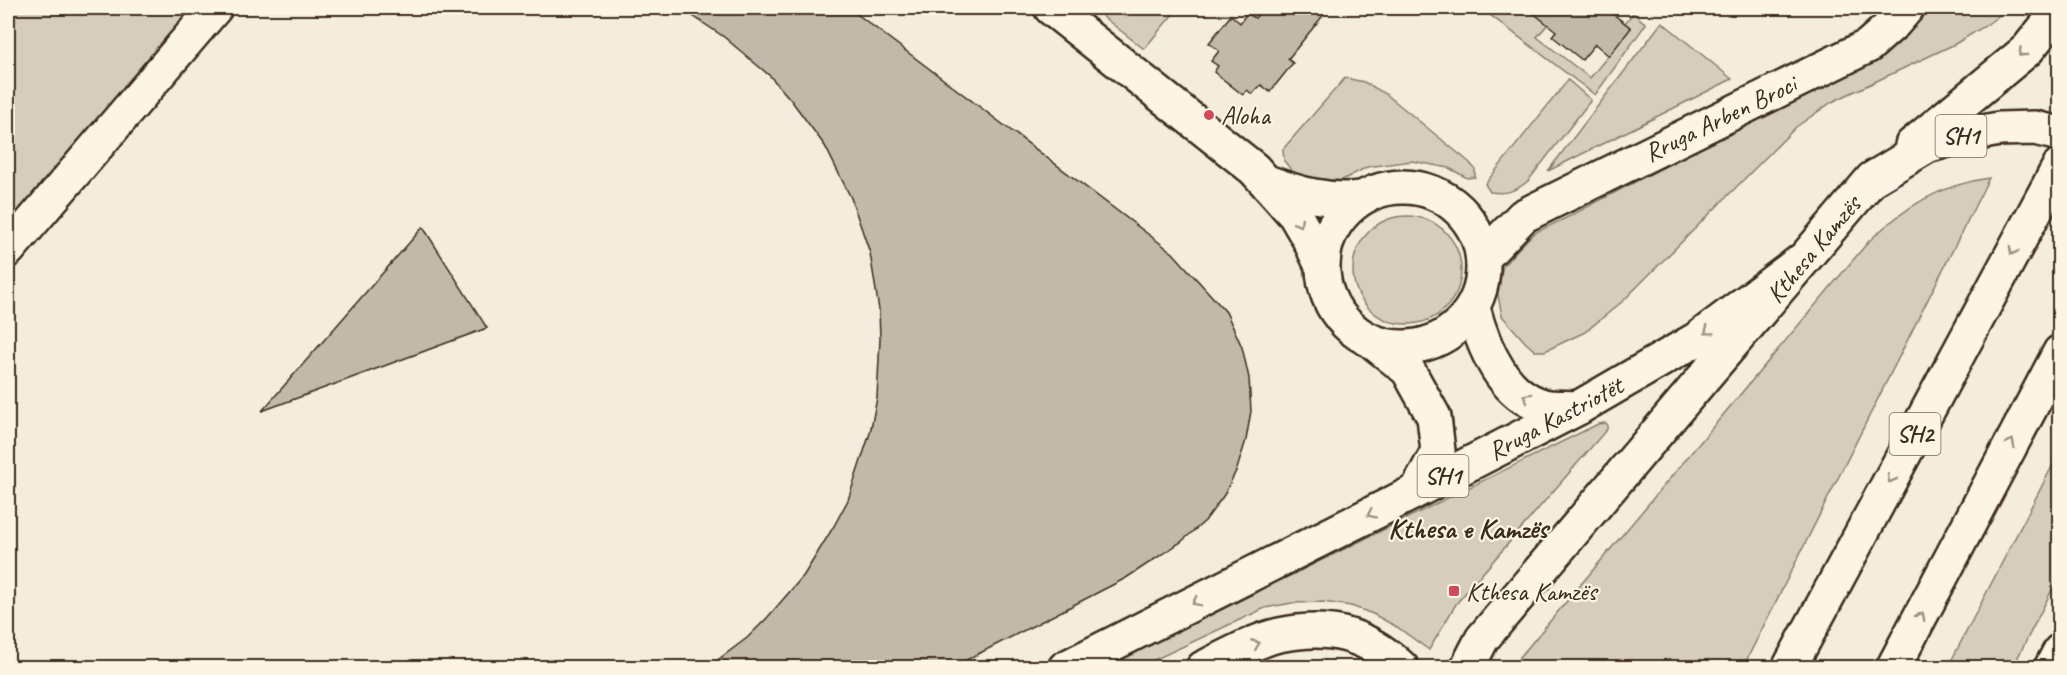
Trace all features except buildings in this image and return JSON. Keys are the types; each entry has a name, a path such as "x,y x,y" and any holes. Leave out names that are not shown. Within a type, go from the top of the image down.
{"main road":[{"path":"8,250 215,8"},
{"path":"1051,8 1254,168 1295,216 1323,268 1327,291 1337,312 1353,330 1373,341 1408,370 1434,417 1438,450 1418,489"},
{"name":"Rruga Arben Broci","path":"1483,258 1523,216 1868,46 1907,8"},
{"path":"1872,179 2027,50 2060,9"},
{"name":"Kthesa Kamzës","path":"1467,668 1482,639 1872,179 1927,146 1962,136 1998,129 2035,128 2060,134"},
{"name":"SH2","path":"1790,668 2060,165"},
{"path":"1268,182 1320,198 1340,200 1362,198"},
{"path":"1323,268 1327,240 1340,216 1362,198 1383,189 1405,186 1428,190 1448,200 1466,215 1478,235 1483,258 1482,284 1473,308 1459,325 1440,338 1418,346 1396,347 1373,341"},
{"path":"1448,200 1523,216"},
{"name":"Rruga Kastriotët","path":"1065,668 1578,408 1697,339 1805,258"},
{"path":"1473,308 1481,339 1505,379 1523,397 1548,407 1578,408"},
{"path":"1893,668 2060,352"},
{"path":"1203,668 1278,635 1329,630 1366,640 1402,668"},
{"path":"2051,668 2060,651"}],"shaded area":[{"path":"8,8 193,8 8,225"},
{"path":"1092,8 1178,8 1144,49"},
{"path":"1481,8 1527,8 1548,24 1537,37 1590,78 1631,28 1625,23 1633,13 1646,24 1595,95"},
{"path":"1922,8 2009,8 1955,44 1832,102 1796,127 1623,301 1585,332 1545,351 1535,351 1502,316 1497,290 1503,266 1534,233 1863,63"},
{"path":"1662,22 1732,79 1548,171"},
{"path":"1345,78 1364,82 1386,94 1469,162 1475,169 1475,177 1467,178 1449,168 1412,161 1367,167 1333,185 1306,180 1292,171 1284,161 1283,149"},
{"path":"1568,80 1591,100 1528,181 1510,191 1490,192 1485,184"},
{"path":"1989,178 1743,667 1514,667 1869,241 1896,218 1924,199 1954,186"},
{"path":"1407,216 1428,220 1445,232 1457,249 1461,270 1457,291 1445,308 1428,320 1407,324 1386,320 1369,308 1357,291 1353,270 1357,249 1369,232 1386,220"},
{"path":"1605,423 1607,429 1456,604 1429,650 1397,627 1373,614 1351,606 1323,602 1292,603 1265,608 1139,667 1105,667 1598,424"},
{"path":"2059,453 2059,576 2013,667 1948,667"}],"place":[{"name":"Aloha","path":"1209,115"},
{"name":"Kthesa Kamzës","path":"1454,591"}],"district":[{"name":"Kthesa e Kamzës","path":"1468,528"}]}
